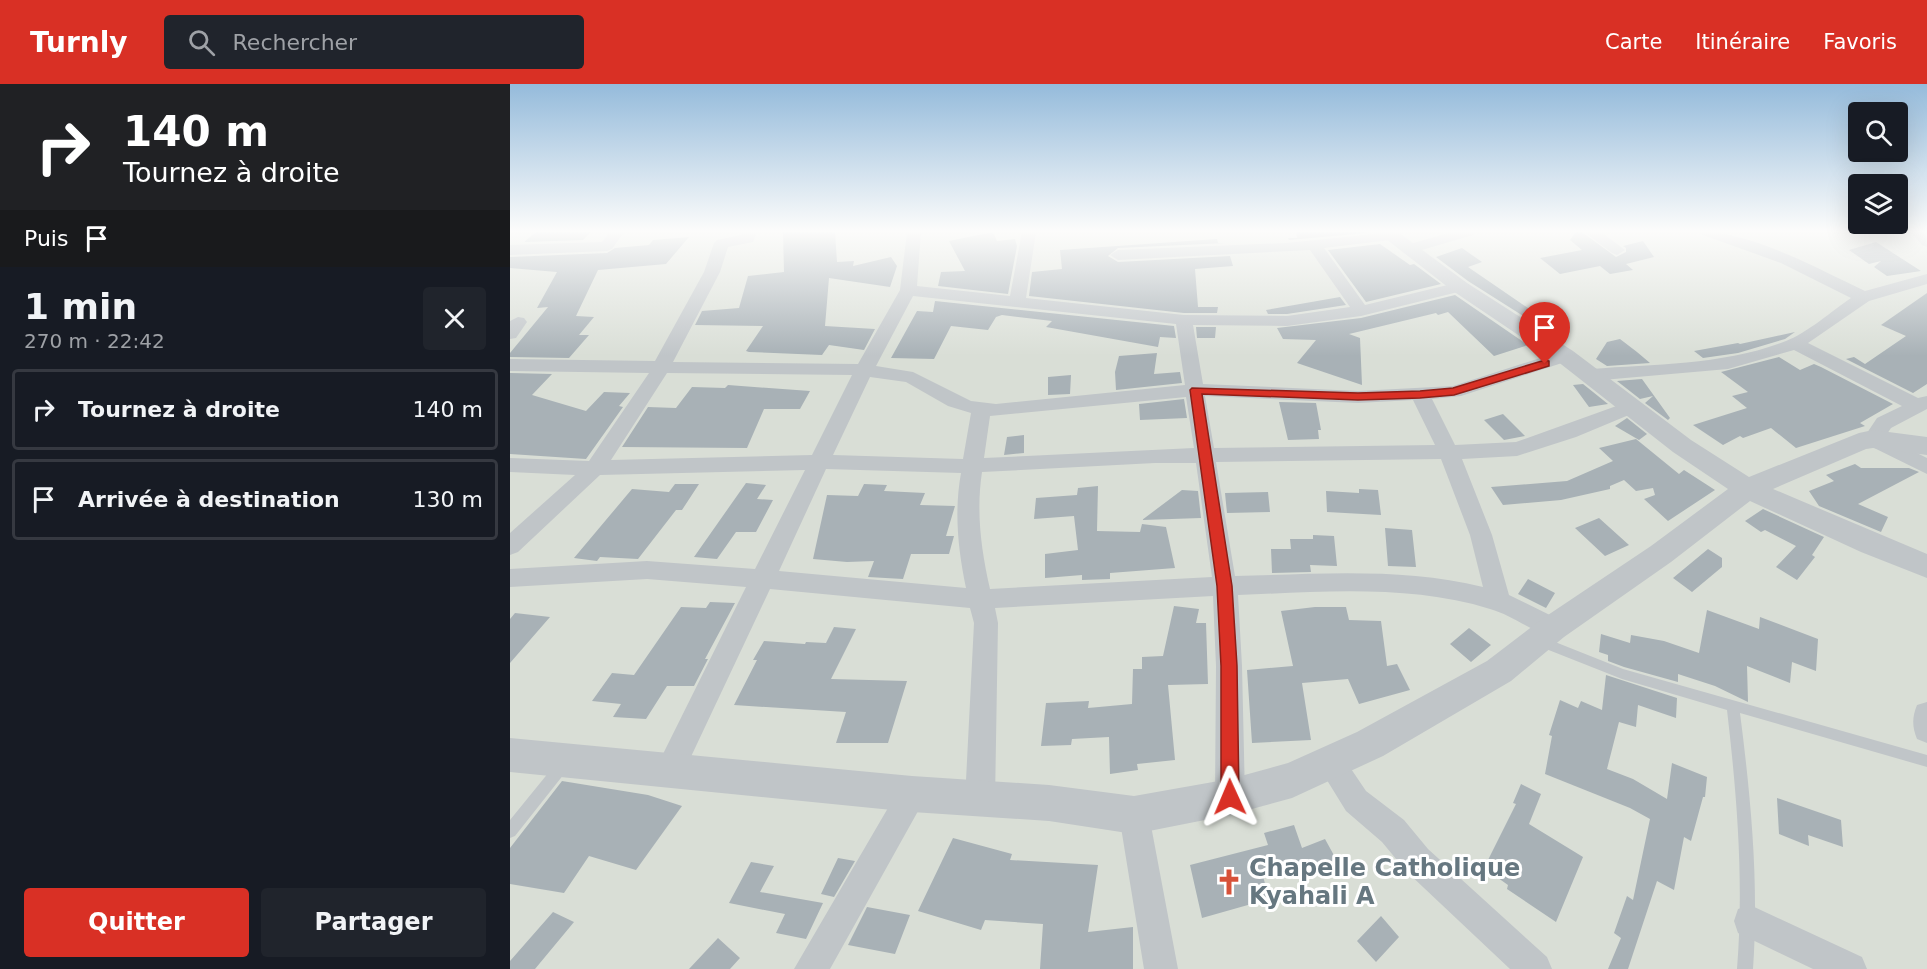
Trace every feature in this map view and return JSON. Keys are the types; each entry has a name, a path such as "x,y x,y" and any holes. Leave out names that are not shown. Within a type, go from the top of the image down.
{"street":[{"path":"510,546 595,468 661,368 711,273"},
{"path":"670,770 864,370 908,290 910,273"},
{"path":"1017,300 1023,273"},
{"path":"1334,273 1361,311"},
{"path":"1440,273 1565,356 1629,408 1747,489 1851,536 1927,566"},
{"path":"1814,273 1863,297"},
{"path":"1591,375 1728,363 1759,356 1795,344 1863,297 1927,279"},
{"path":"908,290 1017,300 1184,320 1287,321 1361,311 1460,288"},
{"path":"1184,320 1207,457 1225,586 1229,666 1230,797"},
{"path":"1795,344 1922,404"},
{"path":"510,365 864,370 918,380 951,401 981,410 1196,390 1358,397 1454,392 1565,356"},
{"path":"1420,395 1449,453 1480,535 1499,601"},
{"path":"1873,439 1884,423 1922,404"},
{"path":"510,465 595,468 820,462 972,466 1155,456 1449,453 1517,449 1569,432 1629,408"},
{"path":"980,800 986,624 970,552 968,511 981,410"},
{"path":"1873,439 1927,467"},
{"path":"510,755 912,794 1049,803 1134,814 1230,797 1293,780 1330,764 1499,671 1747,489 1831,453 1873,439 1927,446"},
{"path":"510,578 647,570 856,586 979,599 1225,586 1353,582 1429,586 1499,601 1546,635"},
{"path":"1927,714 1927,730"},
{"path":"1330,764 1356,801 1393,831 1417,860 1535,969"},
{"path":"811,969 912,794"},
{"path":"1134,814 1161,969"},
{"path":"1750,921 1850,969"}],"lane":[{"path":"1546,635 1622,674 1927,761"},
{"path":"1733,707 1741,763 1750,921 1745,969"},
{"path":"510,831 567,760"}],"shaded area":[{"path":"510,273 1927,273 1927,969 510,969"}],"building":[{"path":"556,273 596,273 576,316 594,317 579,335 589,335 569,358 510,357 510,353 548,307 537,308"},
{"path":"772,273 895,273 890,287 829,278 825,326 875,329 864,350 829,345 822,355 746,351 763,326 695,325 702,311 739,308 748,276"},
{"path":"941,273 1012,273 1008,294 938,286"},
{"path":"1032,273 1195,273 1198,307 1218,307 1217,313 1184,313 1029,296"},
{"path":"1345,273 1427,273 1441,284 1366,302"},
{"path":"1458,273 1477,273 1563,332 1553,335"},
{"path":"1883,273 1905,273 1887,276"},
{"path":"1927,293 1927,384 1913,393 1846,359 1854,357 1865,364 1906,336 1881,325"},
{"path":"1455,295 1528,345 1494,356 1448,312 1438,315 1436,313 1349,334 1360,338 1362,385 1297,363 1316,340 1283,339 1277,328 1361,318"},
{"path":"1340,297 1346,305 1287,314 1268,314 1266,310"},
{"path":"935,301 1174,326 1176,338 1160,337 1158,347 1046,327 1052,321 1002,315 996,317 988,330 951,326 934,359 891,358 917,311 933,312"},
{"path":"1196,327 1216,327 1215,338 1197,338"},
{"path":"1795,332 1785,339 1738,353 1703,358 1694,351 1740,344"},
{"path":"1620,339 1650,363 1607,366 1596,359 1607,342"},
{"path":"1157,353 1154,374 1180,372 1182,383 1116,390 1115,372 1119,356"},
{"path":"1779,357 1800,370 1814,364 1893,404 1860,423 1865,426 1796,448 1771,428 1743,438 1740,436 1723,445 1693,425 1747,408 1732,396 1748,392 1721,372"},
{"path":"510,373 552,374 532,395 586,411 604,392 630,393 619,406 623,407 586,459 510,454"},
{"path":"1071,375 1070,394 1048,395 1048,377"},
{"path":"1642,379 1670,418 1668,420 1645,403 1653,396 1640,399 1617,381"},
{"path":"1583,384 1608,404 1589,407 1573,385"},
{"path":"728,385 810,391 800,409 764,409 747,448 622,447 648,407 676,408 692,387 725,388"},
{"path":"1184,399 1187,418 1140,420 1139,404"},
{"path":"1279,402 1316,403 1321,430 1318,430 1319,439 1288,440"},
{"path":"1503,414 1525,436 1504,440 1484,420"},
{"path":"1627,418 1647,434 1639,440 1615,426"},
{"path":"1024,435 1024,453 1004,455 1007,437"},
{"path":"1636,439 1679,474 1684,470 1715,490 1668,521 1644,499 1655,495 1653,488 1636,491 1624,480 1610,486 1610,489 1561,500 1503,505 1491,487 1567,481 1613,461 1599,448"},
{"path":"1855,464 1861,468 1909,468 1919,472 1858,504 1888,517 1881,532 1819,506 1809,491 1834,481 1826,475"},
{"path":"746,483 766,485 757,499 773,500 756,532 736,532 717,559 694,557"},
{"path":"675,484 699,484 682,510 676,510 638,559 600,557 597,561 574,558 632,489 669,492"},
{"path":"864,484 887,485 884,491 925,493 920,505 955,506 946,536 954,536 949,554 911,554 903,579 868,577 874,561 847,562 813,559 827,495 858,496"},
{"path":"1098,486 1097,531 1140,532 1142,524 1166,527 1175,568 1110,573 1110,579 1082,580 1082,575 1045,578 1045,554 1078,550 1074,516 1034,519 1036,498 1077,495 1078,488"},
{"path":"1359,489 1378,490 1381,515 1327,512 1326,491 1359,493"},
{"path":"1182,490 1198,491 1201,518 1142,520"},
{"path":"1268,492 1270,512 1227,513 1225,493"},
{"path":"1763,509 1824,537 1812,555 1815,557 1797,580 1776,567 1796,546 1765,530 1761,532 1745,521"},
{"path":"1599,518 1629,545 1605,556 1575,528"},
{"path":"1385,528 1412,530 1416,567 1388,566"},
{"path":"1313,535 1334,536 1337,566 1310,565 1311,572 1272,573 1271,549 1291,549 1290,539 1313,539"},
{"path":"1708,549 1722,558 1722,567 1692,592 1673,578"},
{"path":"1528,579 1555,593 1546,608 1518,594"},
{"path":"710,602 735,603 705,659 708,659 694,686 667,686 646,719 613,717 621,704 592,701 612,673 634,675 681,607 706,608"},
{"path":"1174,606 1199,609 1196,623 1206,623 1208,684 1168,685 1175,760 1137,764 1138,770 1110,774 1109,737 1072,739 1071,745 1041,746 1046,703 1089,701 1088,708 1132,704 1133,669 1142,669 1142,657 1163,656"},
{"path":"1315,607 1346,607 1349,620 1381,621 1387,666 1397,664 1410,690 1359,704 1348,679 1302,683 1311,740 1252,743 1247,670 1293,666 1281,611"},
{"path":"1707,610 1759,629 1760,617 1818,639 1816,671 1792,662 1790,683 1747,666 1748,702 1715,686 1678,674 1678,682 1624,667 1608,661 1608,655 1599,652 1601,634 1630,643 1631,635 1664,641 1699,653"},
{"path":"515,613 550,617 510,663 510,619"},
{"path":"834,627 856,629 831,679 907,681 888,743 836,743 846,712 734,705 757,660 753,660 764,641 826,643"},
{"path":"1469,628 1491,645 1471,662 1450,644"},
{"path":"1606,675 1677,698 1676,718 1638,705 1636,727 1619,722 1607,769 1633,779 1667,799 1672,763 1707,777 1705,797 1703,797 1691,841 1684,837 1674,890 1657,881 1628,969 1608,969 1621,938 1614,933 1627,896 1633,900 1650,819 1630,808 1545,774 1552,736 1549,735 1560,700 1578,708 1581,701 1602,710"},
{"path":"562,781 648,795 682,806 636,870 589,856 564,893 510,884 510,848"},
{"path":"1521,784 1541,794 1529,824 1583,857 1556,922 1507,889 1508,885 1484,868 1516,804 1513,803"},
{"path":"1777,798 1841,820 1843,847 1808,835 1809,846 1779,834"},
{"name":"Chapelle Catholique Kyahali A","path":"1294,825 1302,848 1325,839 1336,859 1319,867 1316,861 1263,876 1269,899 1202,918 1190,865 1268,845 1264,833"},
{"path":"953,838 1012,854 1010,860 1098,865 1088,932 1133,927 1133,969 1040,969 1043,924 985,920 981,930 918,911"},
{"path":"838,858 855,861 834,897 821,894"},
{"path":"751,862 774,866 760,892 823,903 806,939 776,933 785,914 729,903"},
{"path":"867,907 910,915 895,954 848,945"},
{"path":"553,912 574,922 535,969 510,969 510,961"},
{"path":"1381,916 1399,937 1376,962 1357,941"},
{"path":"718,938 740,958 730,969 689,969"}],"place":[{"name":"Chapelle Catholique Kyahali A","path":"1229,882"}],"route":[{"path":"1230,797 1229,666 1225,586 1196,390 1358,397 1420,395 1454,392 1545,364"}]}
